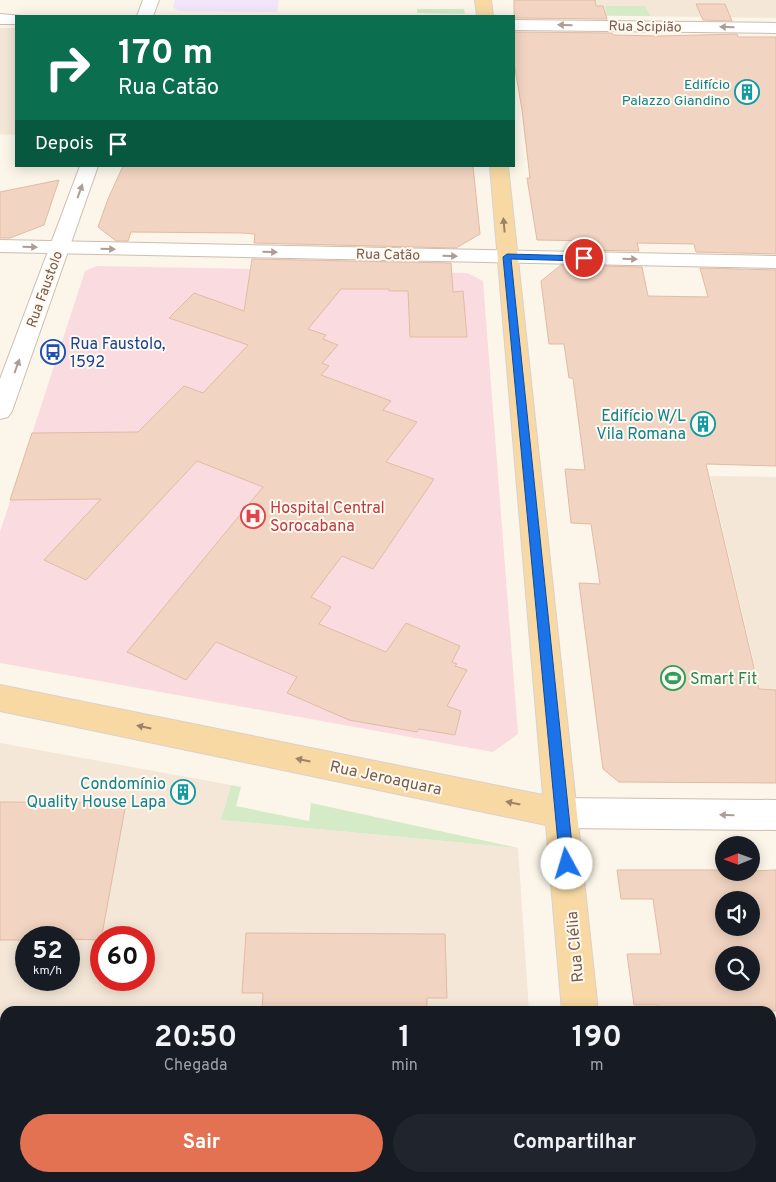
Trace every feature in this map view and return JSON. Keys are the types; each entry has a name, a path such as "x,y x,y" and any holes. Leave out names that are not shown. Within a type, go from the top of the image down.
{"main road":[{"path":"483,0 485,15"},
{"name":"Rua Clélia","path":"499,167 580,1006"},
{"name":"Rua Jeroaquara","path":"0,698 561,813"}],"street":[{"path":"145,15 151,0"},
{"path":"0,19 15,20"},
{"name":"Rua Scipião","path":"515,24 776,28"},
{"name":"Rua Faustolo","path":"0,411 89,167"},
{"name":"Rua Catão","path":"0,246 776,262"},
{"name":"Rua Jeroaquara","path":"561,813 776,815"}],"shaded area":[{"path":"175,0 279,0 277,12 178,11 173,7"},
{"path":"541,0 776,0 776,18 544,15"},
{"path":"0,28 15,28 15,135 0,134"},
{"name":"Hospital Central Sorocabana","path":"97,266 467,273 483,281 518,734 493,752 0,663 0,532 85,271"},
{"path":"710,476 776,477 776,690 760,689"},
{"path":"0,743 231,785 221,820 518,848 529,1006 0,1006"}],"green space":[{"path":"605,6 645,6 650,16 544,15 607,13"},
{"path":"417,9 464,9 465,14 417,13"},
{"path":"231,785 241,787 236,806 309,821 311,803 518,848 221,820"}],"building":[{"path":"514,0 595,0 596,6 603,6 607,19 515,18"},
{"path":"696,4 725,4 732,21 703,20"},
{"path":"515,32 612,33 613,35 660,36 737,34 738,37 776,37 776,254 696,252 694,244 637,243 639,251 581,250 592,241 537,240 527,178 530,178 515,69"},
{"path":"123,167 473,167 480,234 456,248 254,243 255,234 242,233 131,232 128,241 116,241 98,227"},
{"path":"59,180 44,225 10,238 0,238 0,192"},
{"path":"252,259 451,263 453,292 463,291 467,337 410,337 408,291 389,291 389,289 341,289 308,329 326,335 323,339 338,345 322,363 329,366 321,375 391,401 383,410 417,422 386,462 434,479 373,569 342,556 311,597 331,607 319,624 386,652 406,623 460,646 452,662 457,664 455,666 467,670 447,706 461,711 455,735 419,729 417,732 349,720 287,693 297,677 216,642 186,680 127,652 263,487 197,461 86,580 44,560 101,499 10,500 32,433 138,432 184,386 203,393 248,345 169,318 194,293 244,311"},
{"path":"561,265 642,267 648,296 708,297 700,268 776,270 776,466 706,464 759,689 776,690 776,783 619,782 603,769 579,583 600,584 591,524 571,523 565,469 585,470 573,378 569,378 564,344 549,344 541,281"},
{"path":"0,802 126,803 104,926 90,926 90,940 80,939 80,926 15,926 15,940 0,940"},
{"path":"617,870 715,870 715,881 760,881 760,871 776,870 776,1006 634,1005 627,954 661,954 653,899 621,899"},
{"path":"246,933 445,934 447,998 427,998 427,1006 262,1006 263,993 242,993"}],"place":[{"name":"Edifício Palazzo Giandino","path":"747,92"},
{"name":"Rua Faustolo, 1592","path":"53,352"},
{"name":"Edifício W/L Vila Romana","path":"703,424"},
{"name":"Hospital Central Sorocabana","path":"253,516"},
{"name":"Smart Fit","path":"673,678"},
{"name":"Condomínio Quality House Lapa","path":"183,792"}],"route":[{"path":"567,864 507,257 584,258"}]}
